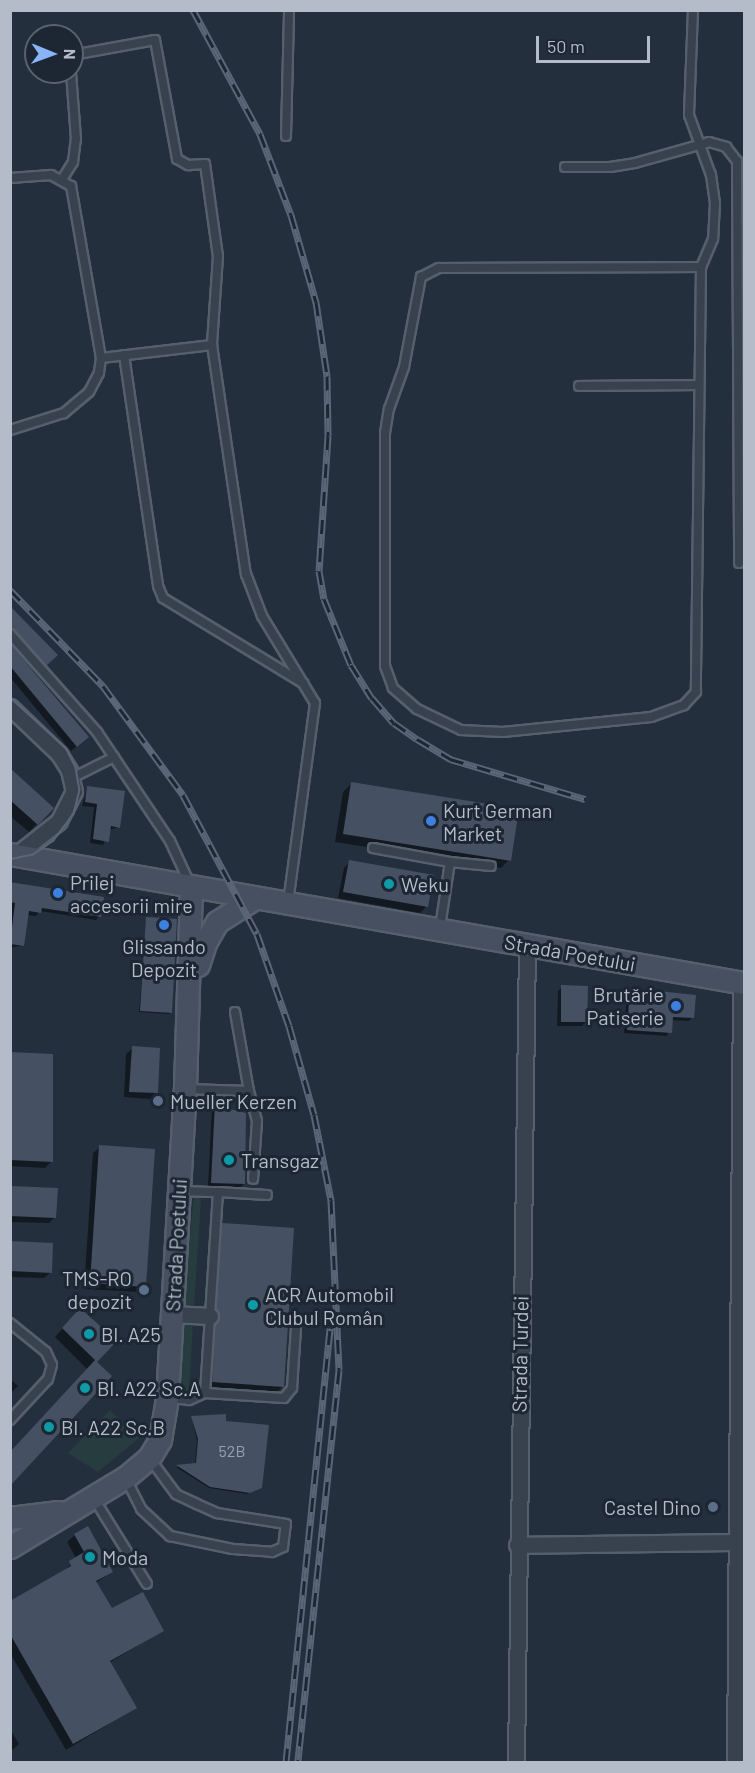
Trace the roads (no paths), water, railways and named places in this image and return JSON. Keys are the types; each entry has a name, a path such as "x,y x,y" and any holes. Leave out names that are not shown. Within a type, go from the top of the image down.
{"street":[{"path":"10,707 60,754 72,778 74,798 59,821 13,855"},
{"path":"13,855 191,888"},
{"name":"Strada Poetului","path":"10,1547 65,1511 126,1477 149,1458 160,1440 167,1398 190,1001 191,888 743,983"},
{"name":"Strada Poetului","path":"190,1001 209,933 225,916 253,899"},
{"name":"Strada Turdei","path":"516,1762 517,1545 527,945"},
{"path":"735,1762 741,1542 743,983"},
{"path":"172,1314 210,1316"},
{"name":"Strada Poetului","path":"10,1518 65,1511"},
{"path":"517,1545 741,1542"}],"lane":[{"path":"286,136 289,10"},
{"path":"693,10 688,104 711,175 715,202 713,239 701,267 698,677 693,699 672,711 651,717 503,732 447,726 402,699 385,666 385,433 389,409 404,367 421,277 439,268 701,267"},
{"path":"84,53 150,38 158,45 177,159 188,165 205,164 218,256 212,345 250,590 315,703 288,906"},
{"path":"63,178 73,162 76,139 72,84"},
{"path":"565,166 610,167 635,163 700,143 718,143 741,161 739,563"},
{"path":"10,178 51,175 63,178 74,195 101,358 99,373 89,392 64,413 10,430"},
{"path":"101,358 212,345"},
{"path":"124,355 158,586 163,598 306,685"},
{"path":"579,386 699,385"},
{"path":"10,634 77,707 114,757 170,841 191,888"},
{"path":"72,778 114,757"},
{"path":"373,848 450,862 491,866"},
{"path":"440,931 450,862"},
{"path":"235,1012 249,1091 257,1121 253,1179"},
{"path":"185,1089 249,1091"},
{"path":"179,1191 267,1195"},
{"path":"205,1392 218,1192"},
{"path":"10,1323 46,1352 52,1365 48,1379 10,1420"},
{"path":"167,1398 189,1400 205,1392 279,1398 288,1396 292,1388 296,1327"},
{"path":"126,1477 141,1509 170,1536 233,1549 272,1552 283,1547 286,1524 217,1513 176,1494 149,1458"},
{"path":"92,1496 147,1584"}],"tram line":[{"path":"10,697 66,748 76,768 80,790 74,814 54,841 33,855 10,860"}],"railway":[{"path":"193,10 260,134 291,215 316,302 327,376 328,436 319,571 324,599 351,665 372,698 394,723 450,759 585,799"},
{"path":"10,590 103,686 183,795 257,934 289,1026 314,1115 331,1200 339,1370 298,1762"},
{"path":"286,1762 330,1328"}],"place":[{"name":"Kurt German Market","path":"431,821"},
{"name":"Weku","path":"389,884"},
{"name":"Prilej accesorii mire","path":"58,893"},
{"name":"Glissando Depozit","path":"164,925"},
{"name":"Brutărie Patiserie","path":"676,1006"},
{"name":"Mueller Kerzen","path":"158,1101"},
{"name":"Transgaz","path":"229,1160"},
{"name":"TMS-RO depozit","path":"144,1290"},
{"name":"ACR Automobil Clubul Român","path":"253,1305"},
{"name":"Bl. A25","path":"89,1334"},
{"name":"Bl. A22 Sc.A","path":"85,1388"},
{"name":"Bl. A22 Sc.B","path":"49,1427"},
{"name":"Castel Dino","path":"713,1507"},
{"name":"Moda","path":"90,1557"}]}
